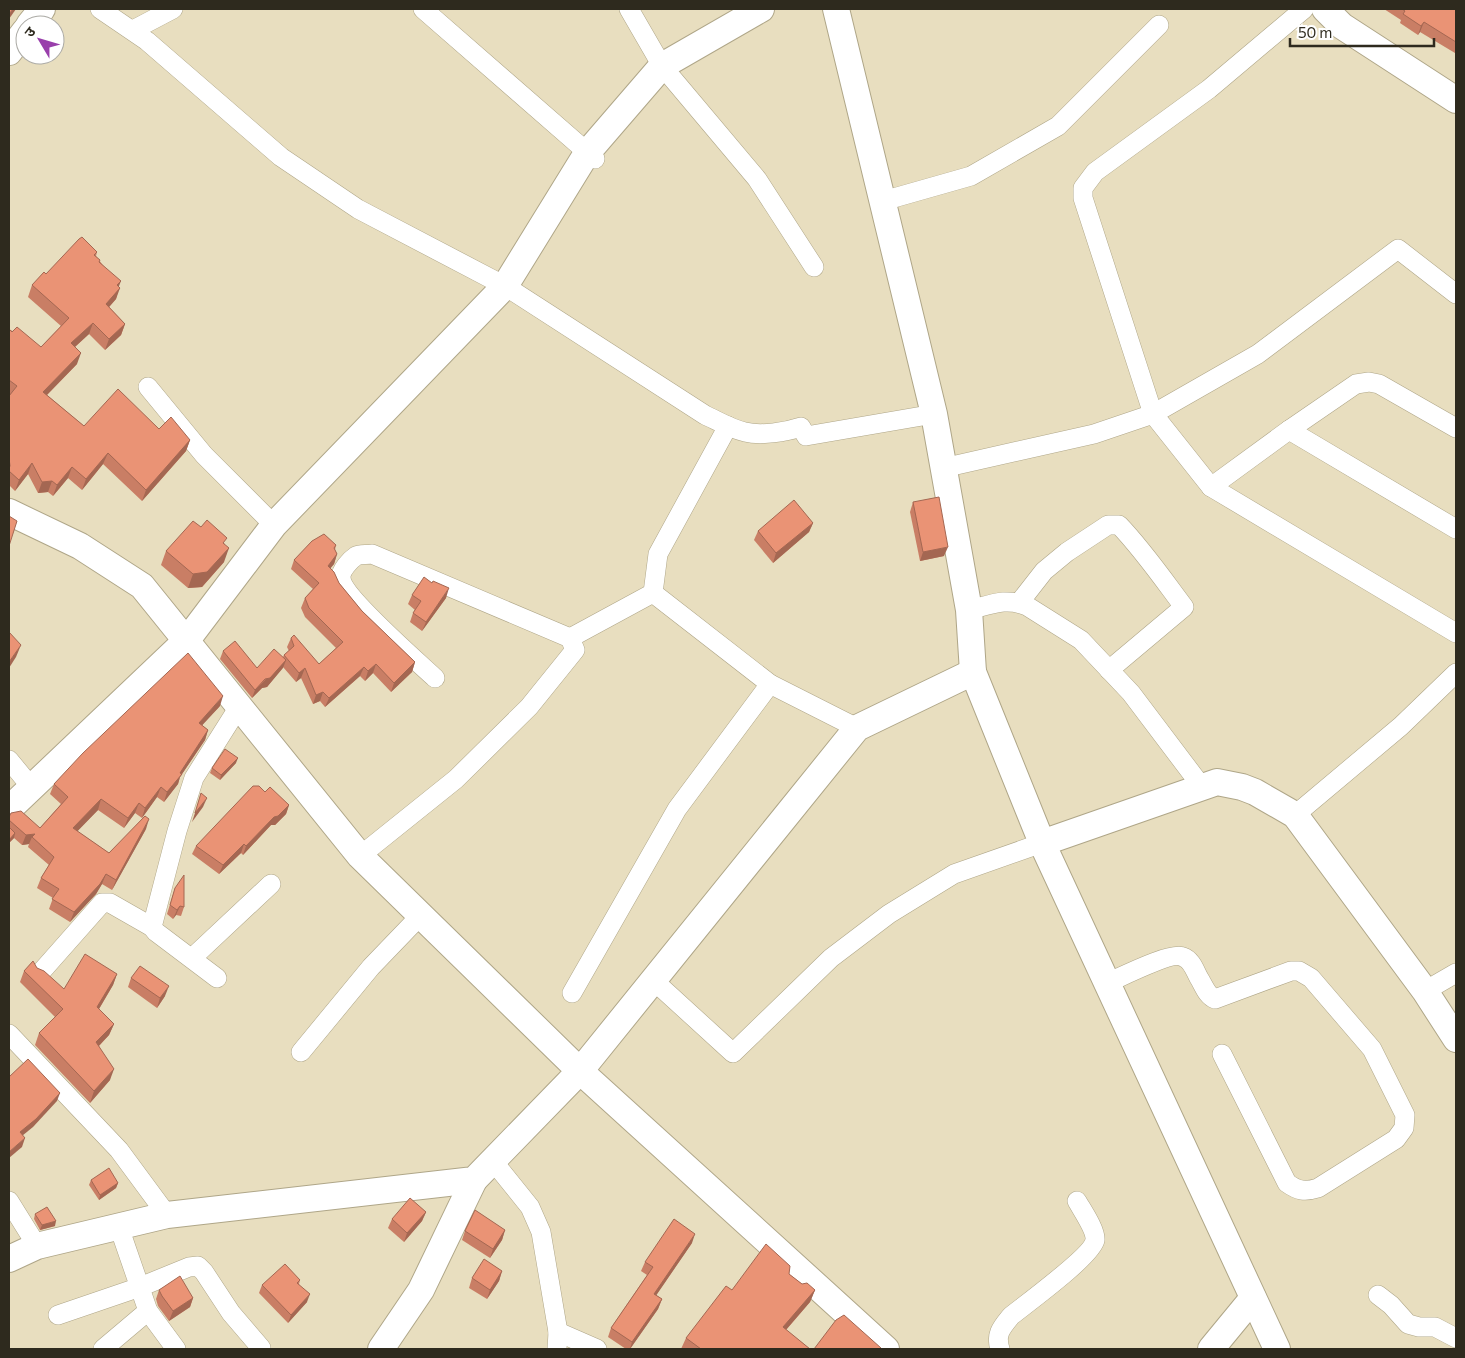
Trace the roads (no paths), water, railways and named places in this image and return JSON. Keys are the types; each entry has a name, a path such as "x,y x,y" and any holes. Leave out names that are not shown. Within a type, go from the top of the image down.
{"street":[{"path":"100,9 133,30 280,157 358,209 505,286 705,414 728,426 747,433 786,432 801,427 806,436 934,414"},
{"path":"133,30 173,9"},
{"path":"423,9 591,156"},
{"path":"628,9 662,66 757,179 814,267"},
{"path":"9,809 187,640 274,525 505,286 591,156 662,66 761,9"},
{"path":"836,9 934,414 969,610 973,672 1042,843 1277,1349"},
{"path":"1304,9 1209,89 1095,172 1083,188 1083,198 1153,414 1211,487 1456,633"},
{"path":"1324,9 1342,26 1456,100"},
{"path":"883,201 971,176 1058,126 1159,26"},
{"path":"943,468 1094,434 1153,414 1258,354 1398,249 1456,294"},
{"path":"1211,487 1356,384 1369,382 1379,384 1456,428"},
{"path":"148,387 204,455 274,525"},
{"path":"653,593 658,554 728,426"},
{"path":"1289,430 1456,529"},
{"path":"9,512 80,546 142,586 360,856 580,1070 886,1349"},
{"path":"1019,602 1044,571 1067,552 1108,525 1119,525 1157,570 1184,607 1109,670"},
{"path":"360,856 456,779 529,707 575,650 570,638 372,554 357,556 344,568 341,578 346,590 382,628 435,678"},
{"path":"570,638 653,593"},
{"path":"653,593 770,684 857,728"},
{"path":"969,610 1007,601 1019,602 1081,640 1131,693 1202,787"},
{"path":"382,1349 421,1290 474,1180 580,1070 857,728 973,672"},
{"path":"1296,815 1401,726 1456,672"},
{"path":"572,993 677,809 770,684"},
{"path":"152,927 177,831 194,778 240,705"},
{"path":"9,760 32,788"},
{"path":"653,980 733,1053 831,958 889,914 954,874 1217,782 1256,792 1296,815 1424,991 1456,1039"},
{"path":"192,958 271,884"},
{"path":"41,972 102,903 110,903 152,927 217,978"},
{"path":"301,1052 371,967 421,915"},
{"path":"1107,983 1149,965 1180,956 1186,958 1191,963 1209,995 1215,999 1291,971 1305,974 1311,978 1372,1049 1404,1115 1402,1133 1390,1143 1318,1188 1307,1192 1296,1190 1287,1183 1222,1054"},
{"path":"1424,991 1456,973"},
{"path":"9,1034 119,1150 167,1215"},
{"path":"492,1161 530,1207 540,1232 558,1341 597,1349"},
{"path":"9,1259 37,1246 167,1215 474,1180"},
{"path":"9,1201 37,1246"},
{"path":"1000,1349 997,1341 999,1332 1007,1321 1080,1260 1094,1243 1095,1238 1091,1227 1077,1201"},
{"path":"119,1226 148,1311 176,1349"},
{"path":"58,1315 140,1287 188,1267 198,1266 231,1313 260,1348"},
{"path":"1378,1295 1391,1305 1408,1324 1419,1327 1435,1327 1456,1338"},
{"path":"1211,1349 1253,1298"},
{"path":"103,1349 148,1311"}]}
